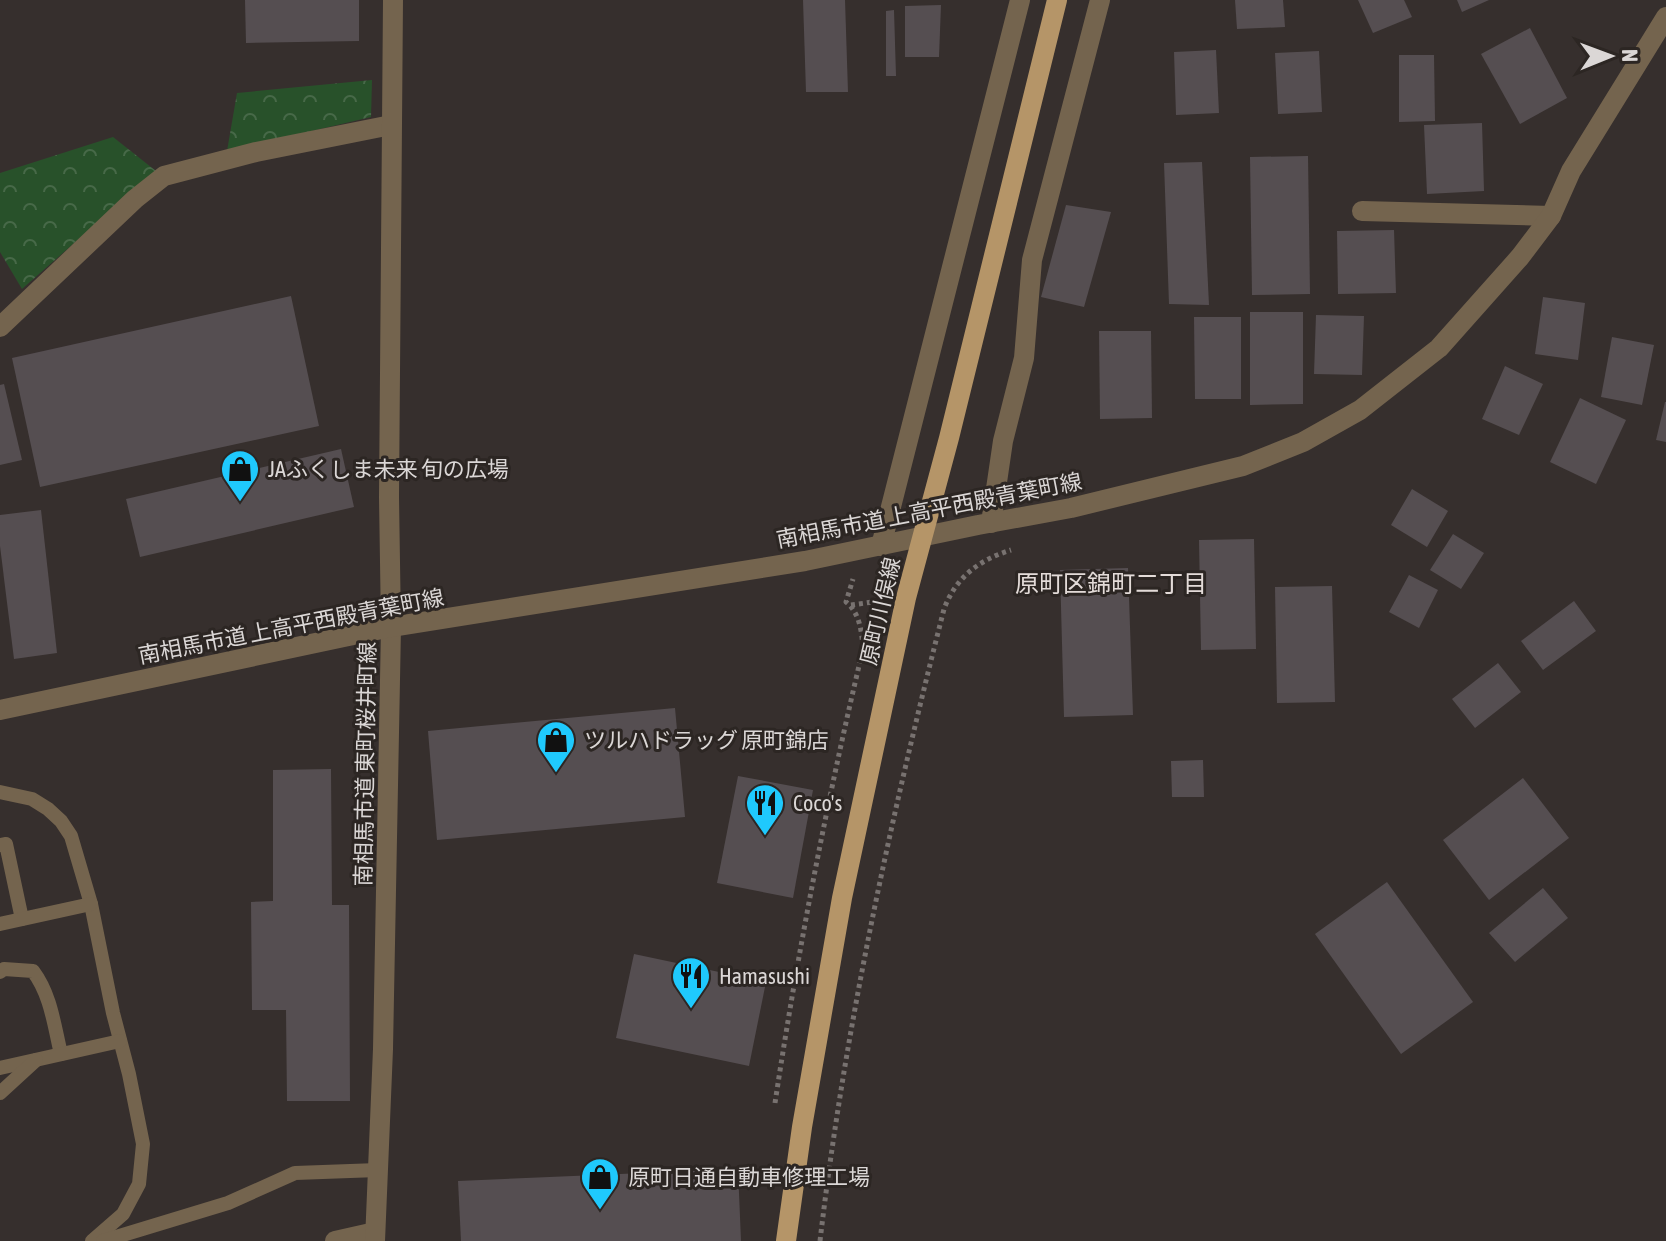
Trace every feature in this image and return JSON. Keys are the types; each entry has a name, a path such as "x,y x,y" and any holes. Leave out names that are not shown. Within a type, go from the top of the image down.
{"main road":[{"name":"原町川俣線","path":"786,1241 802,1127 842,898 906,598 949,438 1057,0"}],"street":[{"name":"南相馬市道 東町桜井町線","path":"375,1237 384,1018 391,627 389,497 393,0"},
{"path":"881,546 1020,0"},
{"path":"991,523 1003,441 1024,358 1032,260 1100,0"},
{"name":"南相馬市道 上高平西殿青葉町線","path":"0,710 391,627 805,561 1071,508 1243,466 1303,442 1360,410 1439,348 1520,257 1551,216 1571,171 1666,17"},
{"path":"0,327 135,199 164,176 256,152 391,125"},
{"path":"1362,211 1551,216"},
{"path":"335,1241 375,1237"}],"lane":[{"path":"0,792 32,799 61,821 71,836 91,904 129,1074 143,1144 139,1184 123,1214 92,1241"},
{"path":"0,845 6,844 22,919"},
{"path":"0,924 91,904"},
{"path":"0,972 4,969 33,971 43,984 61,1054"},
{"path":"0,1068 120,1041"},
{"path":"0,1093 36,1060"},
{"path":"103,1241 228,1203 295,1173 378,1170"}],"path":[{"path":"820,1241 860,979 903,777 944,609 949,596 972,567 993,555 1023,546"},
{"path":"801,942 819,841 863,649 854,610 846,602"}],"green space":[{"path":"372,80 371,117 227,151 237,93"},
{"path":"113,137 156,171 22,289 0,252 0,173"}],"building":[{"path":"245,0 359,0 359,41 246,43"},
{"path":"803,0 845,0 848,92 806,92"},
{"path":"1235,0 1283,0 1285,27 1237,29"},
{"path":"1358,0 1404,0 1412,17 1373,33"},
{"path":"1457,0 1489,0 1462,12"},
{"path":"941,5 939,57 905,57 905,6"},
{"path":"894,10 896,76 886,76 886,11"},
{"path":"1530,28 1567,98 1520,124 1481,54"},
{"path":"1216,50 1219,113 1176,115 1174,52"},
{"path":"1319,51 1322,112 1278,114 1275,53"},
{"path":"1399,55 1434,55 1435,121 1399,122"},
{"path":"1482,123 1484,191 1427,194 1424,125"},
{"path":"1308,156 1310,294 1252,295 1250,157"},
{"path":"1202,162 1209,305 1169,304 1164,163"},
{"path":"1066,205 1111,212 1084,307 1041,297"},
{"path":"1394,230 1396,293 1338,294 1337,231"},
{"path":"291,296 319,426 40,487 12,358"},
{"path":"1543,297 1585,303 1578,360 1535,354"},
{"path":"1250,312 1303,312 1303,404 1250,405"},
{"path":"1316,315 1364,316 1362,375 1314,374"},
{"path":"1194,317 1241,317 1241,399 1195,399"},
{"path":"1099,331 1151,331 1152,418 1100,419"},
{"path":"1612,337 1654,345 1642,405 1601,397"},
{"path":"1505,366 1543,384 1519,435 1482,419"},
{"path":"4,384 22,460 0,465 0,385"},
{"path":"1580,398 1626,420 1596,484 1550,462"},
{"path":"1666,402 1666,442 1656,440"},
{"name":"JAふくしま未来 旬の広場","path":"341,449 354,507 140,557 126,499"},
{"path":"1412,489 1448,511 1427,547 1391,525"},
{"path":"41,510 57,653 14,659 0,546 0,515"},
{"path":"1453,534 1484,553 1461,589 1430,570"},
{"path":"1254,539 1256,649 1201,650 1199,540"},
{"path":"1128,568 1133,715 1064,717 1060,570"},
{"path":"1409,575 1438,590 1419,628 1389,612"},
{"path":"1332,586 1335,702 1277,703 1275,587"},
{"path":"1574,601 1596,631 1543,670 1521,641"},
{"path":"1498,663 1521,692 1475,728 1452,699"},
{"name":"ツルハドラッグ 原町錦店","path":"675,708 685,817 437,840 428,731"},
{"path":"1203,760 1204,797 1172,797 1171,761"},
{"path":"331,769 332,905 349,905 350,1101 287,1101 286,1010 252,1010 251,902 273,901 273,770"},
{"name":"Coco's","path":"738,776 813,790 793,898 717,883"},
{"path":"1523,778 1569,838 1489,900 1443,840"},
{"path":"1387,882 1473,1002 1401,1054 1315,934"},
{"path":"1543,888 1568,918 1515,962 1489,933"},
{"name":"Hamasushi","path":"634,954 766,982 749,1066 616,1038"},
{"name":"原町日通自動車修理工場","path":"738,1169 741,1241 461,1241 458,1181"}],"place":[{"name":"JAふくしま未来 旬の広場","path":"240,503"},
{"name":"ツルハドラッグ 原町錦店","path":"556,774"},
{"name":"Coco's","path":"765,837"},
{"name":"Hamasushi","path":"691,1010"},
{"name":"原町日通自動車修理工場","path":"600,1211"}],"district":[{"name":"原町区錦町二丁目","path":"1111,583"}]}
